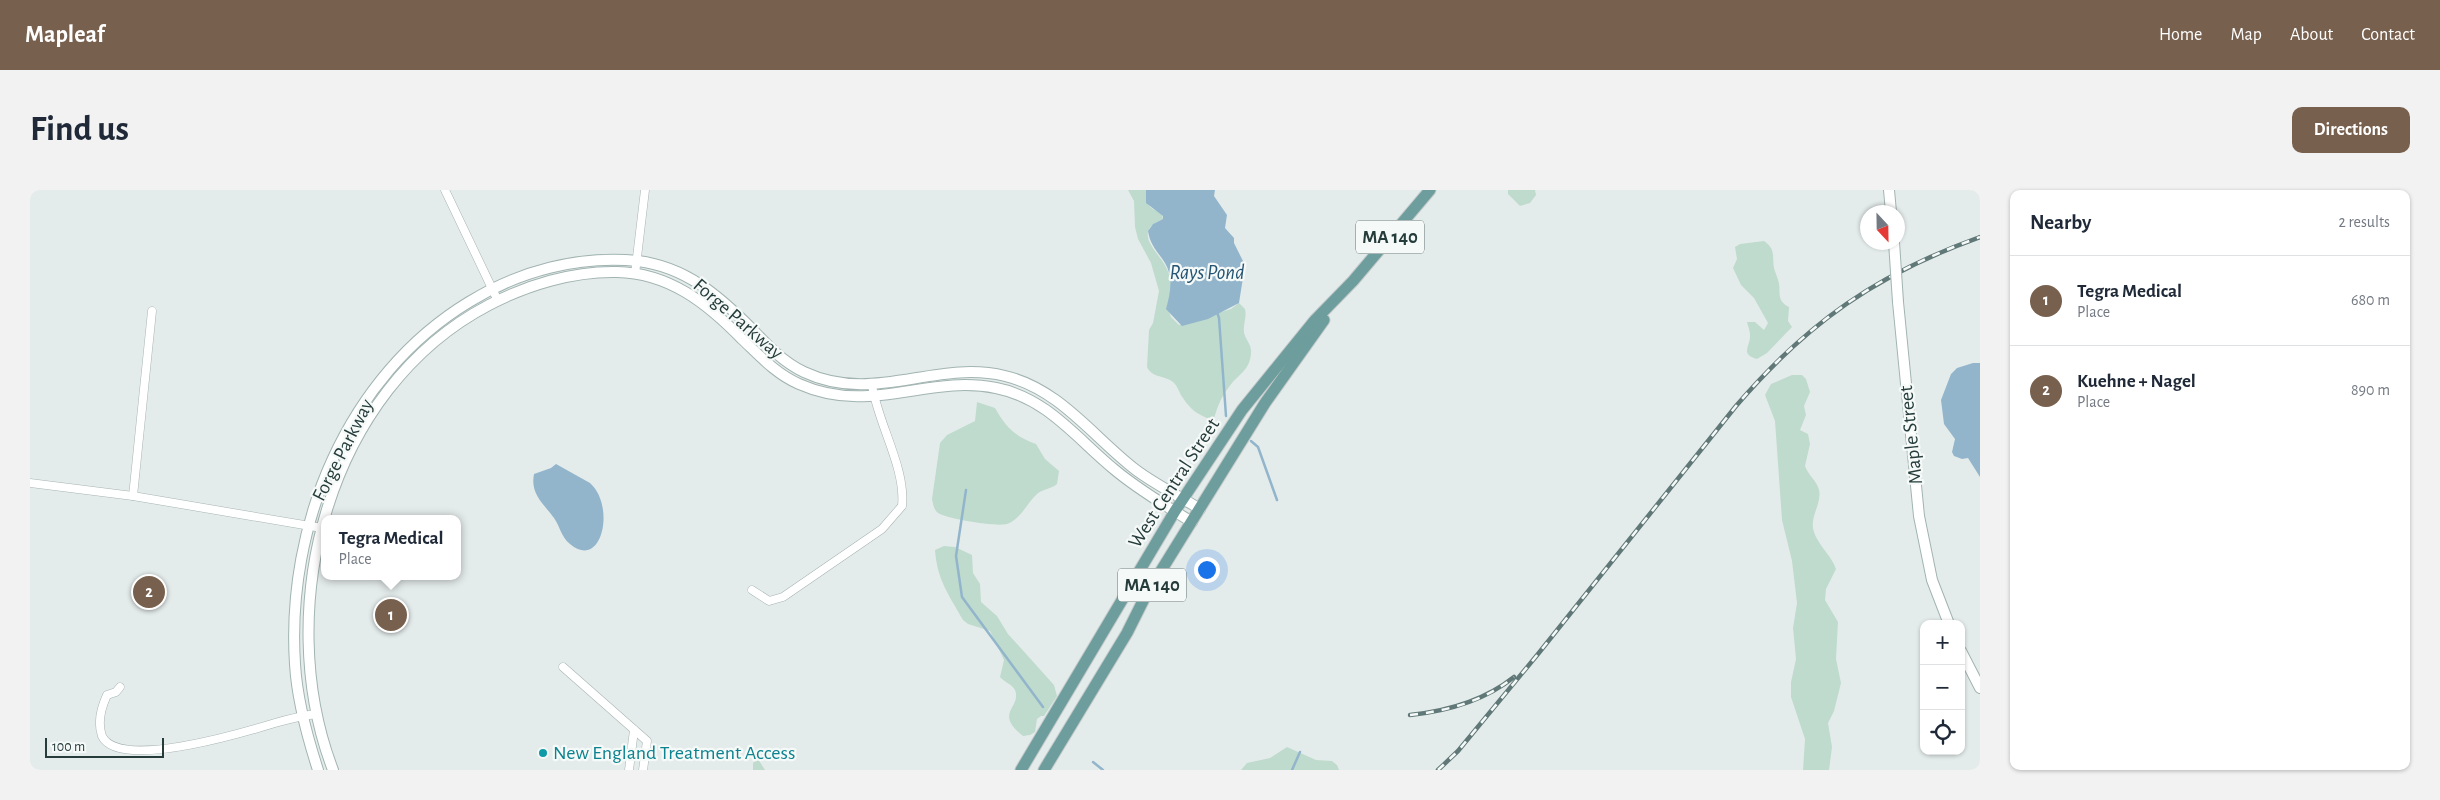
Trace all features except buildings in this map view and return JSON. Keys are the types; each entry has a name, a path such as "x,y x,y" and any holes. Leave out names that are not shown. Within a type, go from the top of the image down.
{"main road":[{"name":"West Central Street","path":"1021,770 1175,511 1266,379 1430,190"},
{"name":"West Central Street","path":"1044,770 1127,633 1146,595 1270,396 1350,284"}],"street":[{"path":"445,190 498,301"},
{"path":"635,274 645,190"},
{"path":"1888,190 1890,205"},
{"name":"Maple Street","path":"1895,250 1919,516 1932,580 1947,620"},
{"name":"Forge Parkway","path":"318,770 303,716 295,665 294,636 298,578 309,525 324,478 356,414 373,389 405,352 434,324 492,289 549,267 611,259 637,261 668,267 695,280 719,297 771,349 793,366 833,382 872,385 948,373 977,372 1006,376 1035,386 1059,401 1137,471 1200,509"},
{"name":"Forge Parkway","path":"327,515 344,465 364,426 408,367 443,335 475,312 529,287 570,277 616,272 635,274 671,283 696,297 720,315 772,367 796,383 826,394 853,398 874,397 969,385 998,388 1026,397 1063,421 1114,470 1192,522"},
{"path":"133,496 152,311"},
{"path":"752,590 769,601 783,597 882,529 902,506 903,495 900,475 874,397 872,385"},
{"path":"30,482 133,496 321,528"},
{"name":"Forge Parkway","path":"321,532 314,562 308,604 308,648 316,714 333,770"},
{"path":"1965,659 1980,688"},
{"path":"563,667 647,741 643,770"},
{"path":"114,755 103,741 100,731 100,715 107,695 116,692 120,687"},
{"path":"180,756 276,723 316,714"},
{"path":"629,770 634,730"},
{"path":"150,759 159,758"}],"green space":[{"path":"1128,190 1146,190 1150,207 1162,213 1163,219 1150,227 1148,239 1171,280 1171,292 1167,306 1171,317 1179,325 1231,309 1239,303 1245,309 1244,332 1250,347 1250,359 1246,368 1224,394 1214,418 1210,419 1202,416 1191,408 1173,382 1155,375 1147,367 1149,330 1153,323 1159,291 1151,263 1138,239 1135,227 1134,201"},
{"path":"1508,190 1535,190 1536,195 1530,203 1520,206 1508,194"},
{"path":"1764,241 1773,253 1780,298 1789,307 1788,321 1792,327 1767,353 1757,359 1748,355 1747,352 1750,335 1747,322 1755,322 1764,330 1768,323 1754,298 1741,285 1733,268 1737,259 1735,247 1740,244"},
{"path":"1792,375 1802,375 1806,379 1810,392 1804,406 1806,415 1800,430 1808,434 1810,444 1805,466 1816,484 1820,495 1813,528 1817,539 1836,569 1826,589 1825,600 1838,622 1836,659 1841,683 1834,711 1828,723 1832,747 1829,770 1803,770 1805,739 1791,697 1791,682 1796,659 1793,628 1797,603 1792,561 1782,520 1775,421 1765,395 1771,384"},
{"path":"977,402 995,408 1011,430 1022,438 1036,444 1045,459 1059,471 1057,484 1037,494 1016,519 1007,524 1001,525 951,518 938,513 932,499 940,443 947,435 975,421"},
{"path":"944,546 955,547 972,555 973,573 980,584 981,602 997,616 1008,634 1054,685 1057,696 1044,716 1037,719 1035,732 1030,735 1023,736 1014,728 1010,721 1010,711 1016,696 1015,690 1000,677 1004,660 990,631 968,624 963,620 941,579 935,550"},
{"path":"1287,747 1316,760 1332,761 1339,770 1241,770 1247,763 1270,758"},
{"path":"758,759 765,770 753,770 753,763"}],"water":[{"name":"Rays Pond","path":"1146,190 1215,190 1214,196 1227,215 1225,228 1234,238 1234,243 1245,265 1239,303 1208,319 1182,326 1166,309 1170,292 1170,274 1152,244 1148,231 1153,224 1163,219 1163,216 1146,203"},
{"path":"1980,363 1980,477 1968,458 1962,459 1954,456 1952,452 1955,439 1944,424 1941,400 1951,374 1957,368"},
{"path":"556,464 590,483 598,493 604,520 602,532 597,543 590,549 581,550 567,541 556,521 536,493 533,481 534,474 551,468"}],"waterway":[{"path":"1217,312 1226,416"},
{"path":"1251,441 1258,447 1277,500"},
{"path":"966,490 956,556 962,597 1043,707"},
{"path":"1292,770 1300,752"},
{"path":"1093,762 1103,770"}],"railway":[{"path":"1438,770 1458,751 1736,406 1763,376 1817,326 1846,304 1908,267 1980,237"},
{"path":"1410,715 1438,711 1465,704 1478,699 1514,677"}],"place":[{"name":"Kuehne + Nagel","path":"149,592"},
{"name":"Tegra Medical","path":"391,615"},
{"name":"New England Treatment Access","path":"543,753"}]}
